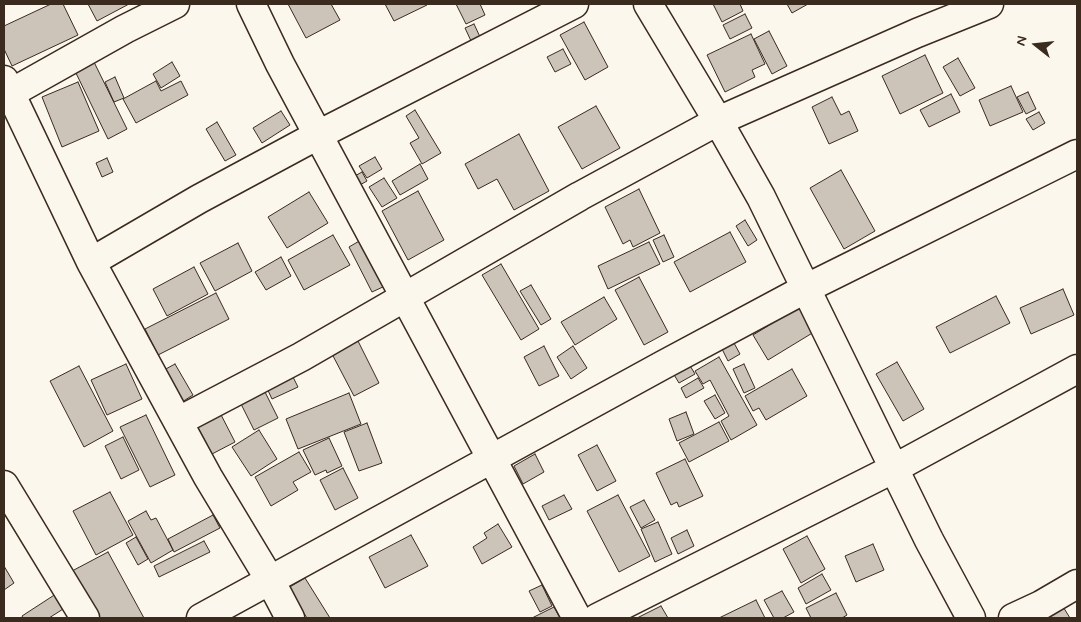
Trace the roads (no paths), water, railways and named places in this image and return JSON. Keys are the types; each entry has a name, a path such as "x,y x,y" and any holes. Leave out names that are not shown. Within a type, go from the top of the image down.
{"street":[{"path":"174,4 7,86 91,262 208,477 270,580 290,618"},
{"path":"251,4 280,64 577,618"},
{"path":"91,262 199,199 318,135 574,4"},
{"path":"648,4 761,197 929,540 971,618"},
{"path":"179,421 301,357 580,196 718,121 989,4"},
{"path":"201,618 805,289 1077,154"},
{"path":"597,618 895,468 1077,368"},
{"path":"4,485 84,618"},
{"path":"1013,618 1041,605 1077,584"}]}
